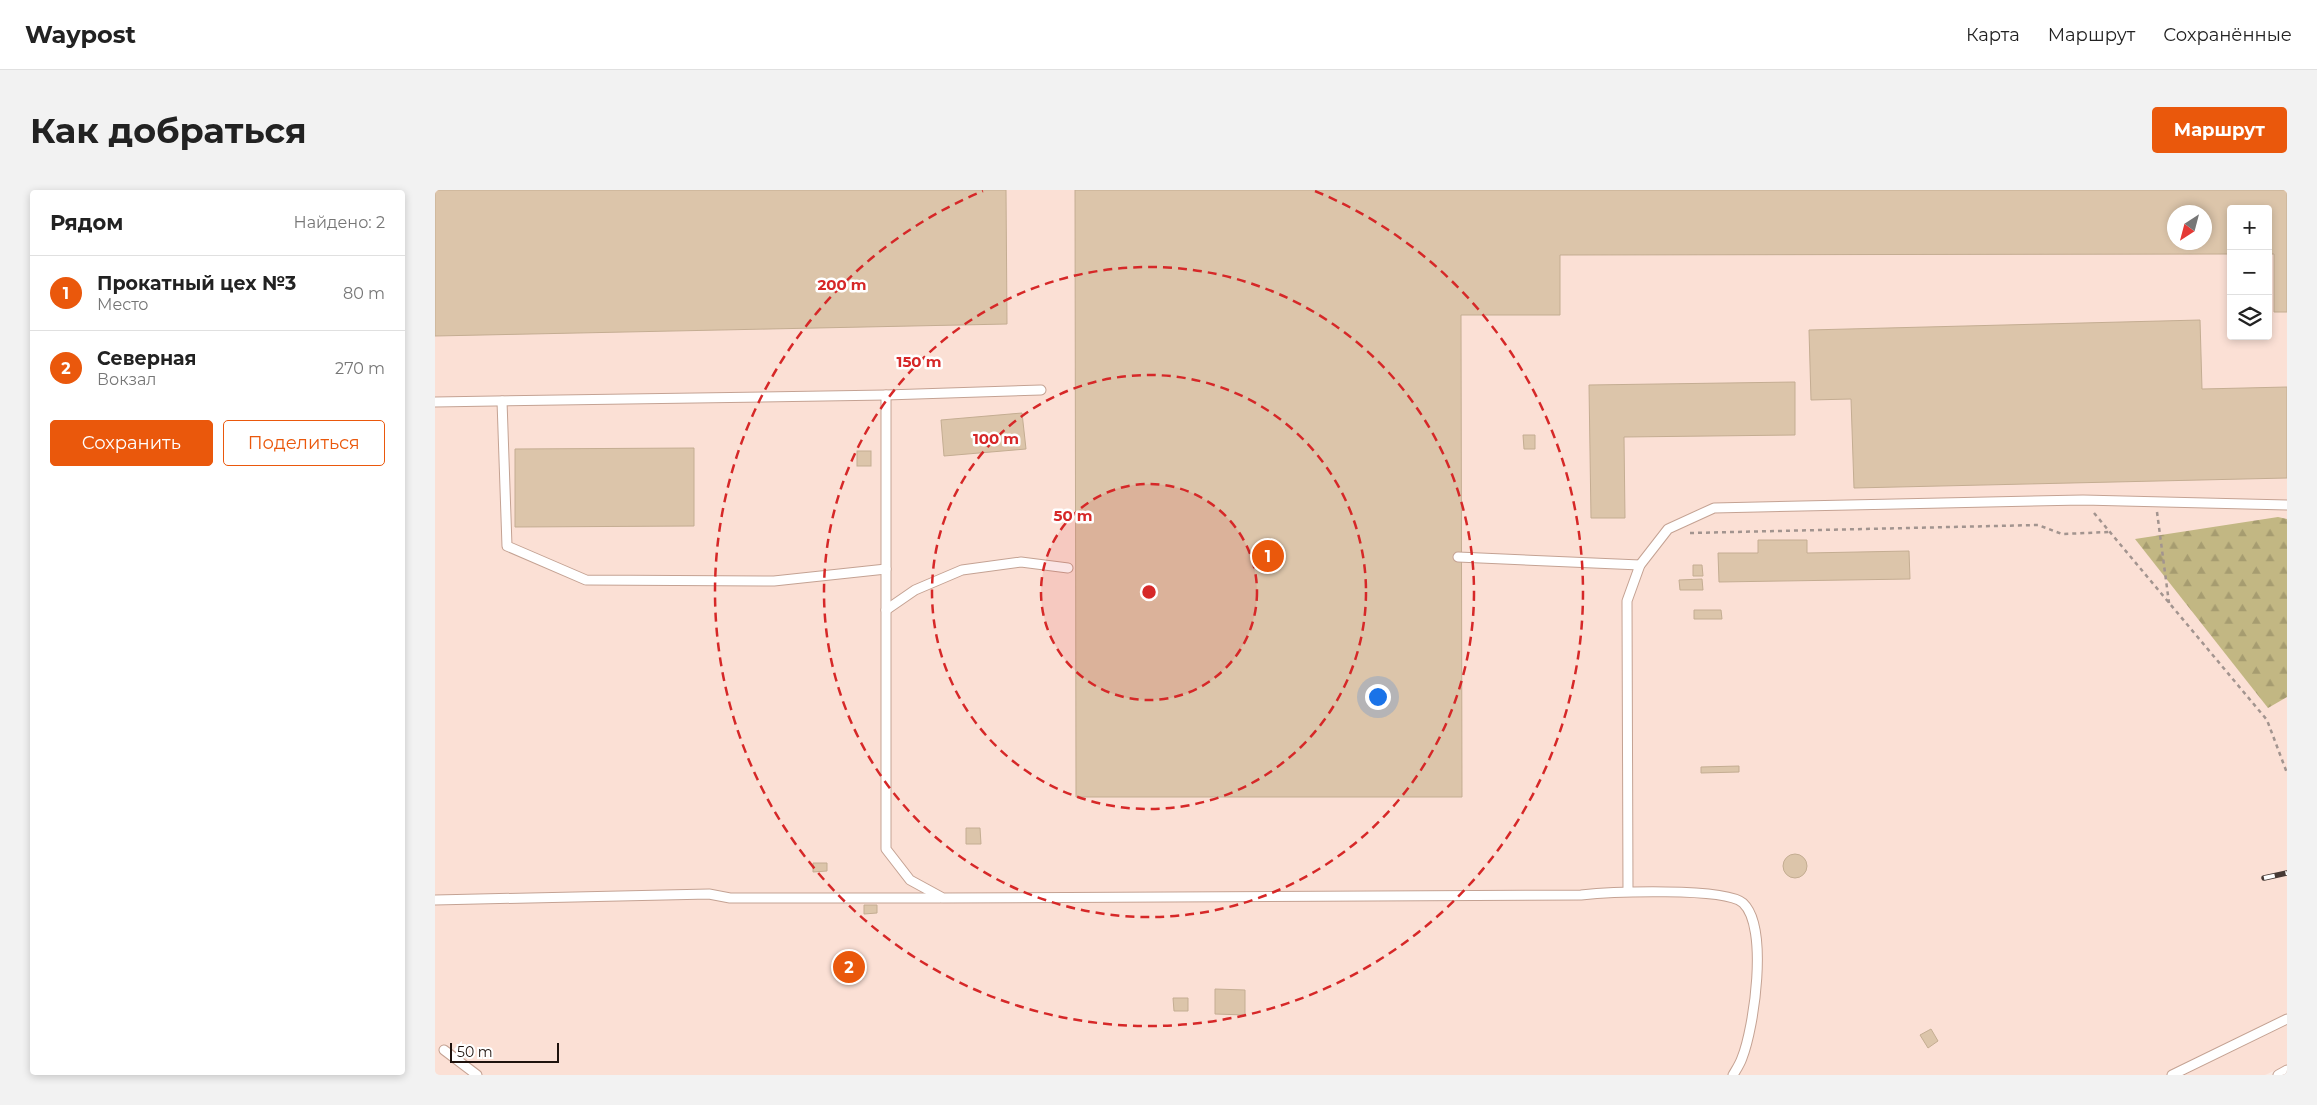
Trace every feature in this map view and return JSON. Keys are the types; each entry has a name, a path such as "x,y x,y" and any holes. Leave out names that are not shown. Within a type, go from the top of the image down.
{"lane":[{"path":"435,402 886,395 1041,390"},
{"path":"886,395 886,849 910,880 943,898"},
{"path":"502,401 507,546 586,580 774,581 886,569"},
{"path":"1629,891 1627,601 1640,565 1667,529 1714,508 2083,500 2287,505"},
{"path":"1457,557 1640,565"},
{"path":"887,610 915,590 962,570 1021,562 1068,568"},
{"path":"435,900 709,894 730,898 1581,895 1629,891 1726,895 1743,903 1754,921 1758,985 1742,1058 1733,1075"},
{"path":"2172,1075 2287,1019"},
{"path":"444,1050 477,1075"},
{"path":"2278,1075 2287,1070"}],"path":[{"path":"2083,500 2267,720 2287,773"},
{"path":"2156,501 2169,605"},
{"path":"1664,533 2039,525 2062,534 2109,532"}],"shaded area":[{"path":"435,190 2287,190 2287,1065 2265,1075 435,1075"}],"green space":[{"path":"2278,517 2287,519 2287,697 2268,708 2135,539"}],"building":[{"path":"435,190 1006,190 1007,324 435,336"},
{"path":"1075,190 2287,190 2287,312 2274,312 2272,205 2227,205 2227,254 1560,255 1560,315 1461,315 1462,797 1076,797"},
{"path":"2200,320 2202,389 2287,387 2287,478 1854,488 1851,399 1811,400 1809,330"},
{"path":"1795,382 1795,435 1624,437 1625,518 1591,518 1589,385"},
{"path":"1022,413 1026,449 944,456 941,420"},
{"path":"1523,435 1535,435 1535,449 1524,449"},
{"path":"694,448 694,526 515,527 515,449"},
{"path":"857,451 871,451 871,466 857,466"},
{"path":"1758,540 1807,540 1807,553 1909,551 1910,579 1719,582 1718,553 1758,553"},
{"path":"1693,565 1702,565 1703,576 1693,576"},
{"path":"1702,579 1703,590 1680,590 1679,580"},
{"path":"1694,610 1721,610 1722,619 1694,619"},
{"path":"1739,766 1739,772 1701,773 1701,767"},
{"path":"966,828 980,828 981,844 966,844"},
{"path":"1795,854 1804,857 1807,866 1804,875 1795,878 1786,875 1783,866 1786,857"},
{"path":"813,863 827,863 827,871 813,872"},
{"path":"864,905 877,905 877,913 864,914"},
{"path":"1215,989 1245,990 1245,1015 1215,1014"},
{"path":"1173,998 1188,998 1188,1011 1174,1011"},
{"path":"1931,1029 1938,1041 1928,1048 1920,1035"}],"railway":[{"path":"2264,878 2287,873"}],"place":[{"name":"Прокатный цех №3","path":"1268,556"},
{"name":"Северная","path":"849,967"}]}
